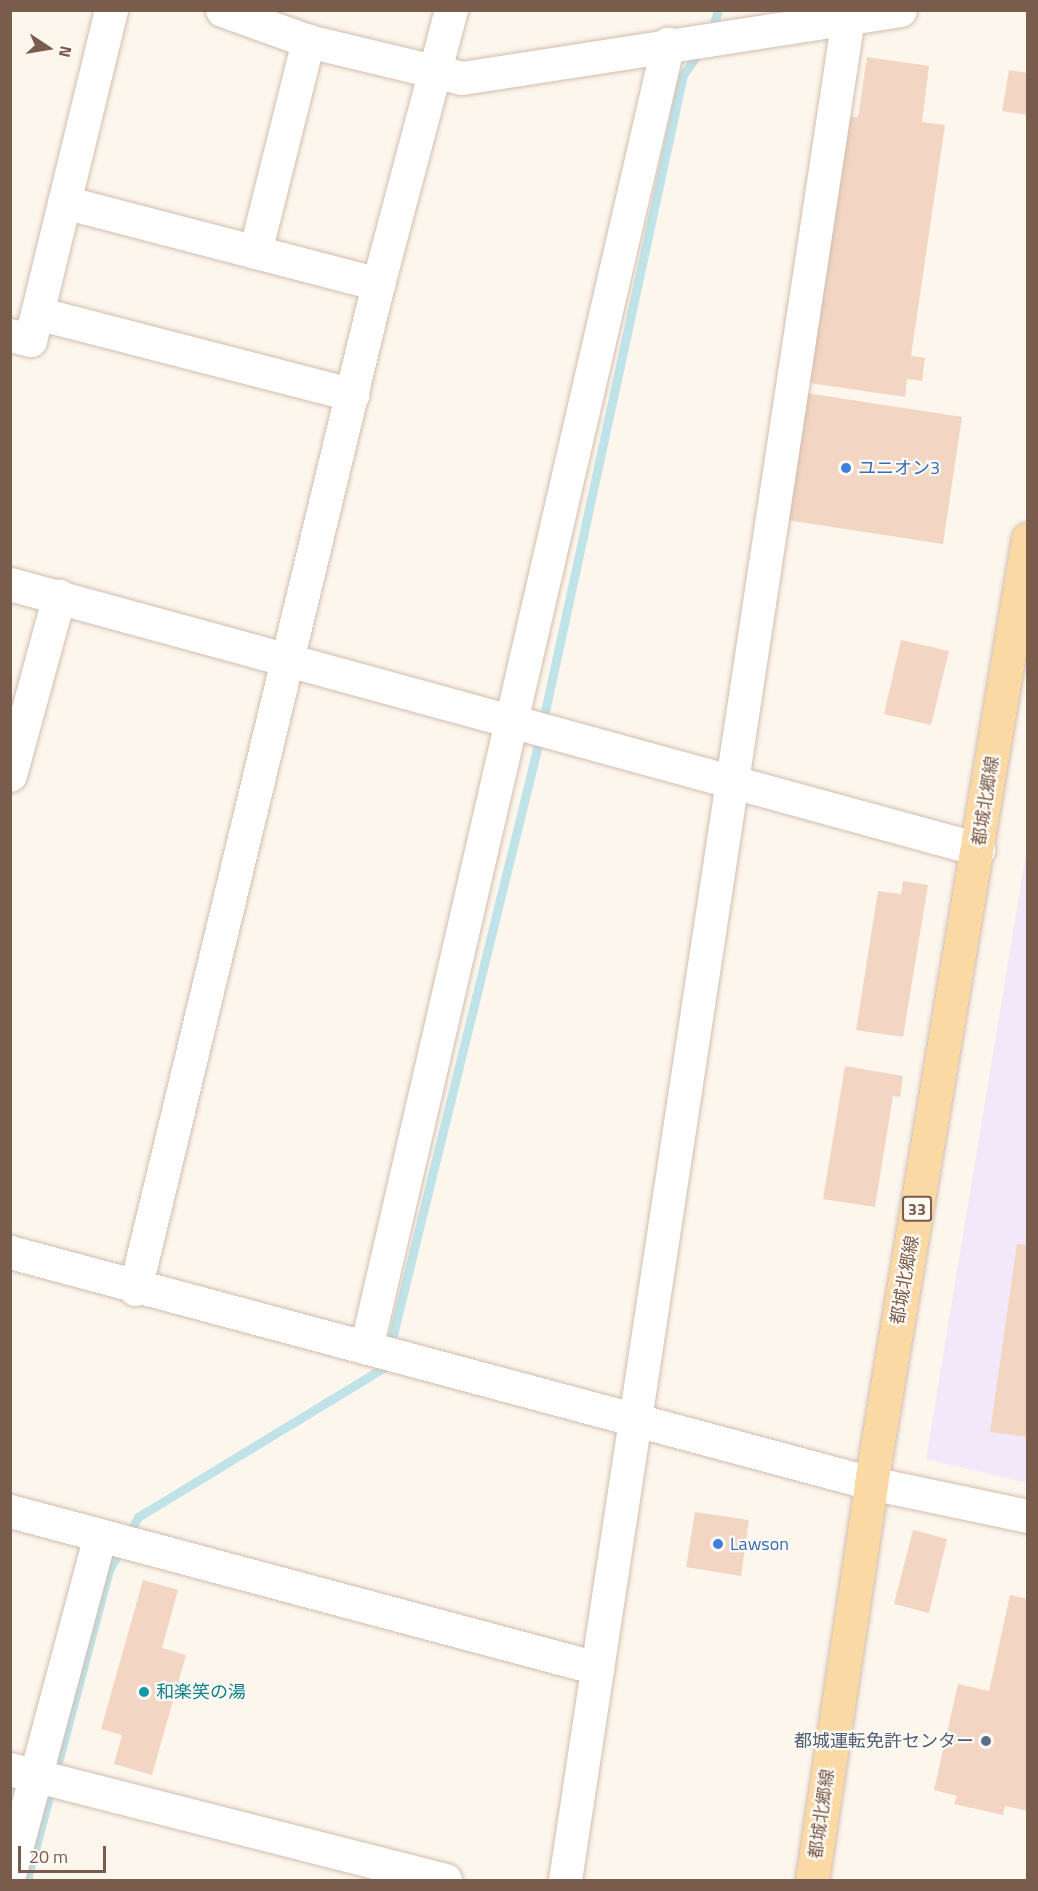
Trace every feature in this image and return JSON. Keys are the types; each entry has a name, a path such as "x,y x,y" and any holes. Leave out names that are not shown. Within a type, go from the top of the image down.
{"main road":[{"name":"都城北郷線","path":"812,1881 871,1483 1028,539"}],"street":[{"path":"10,335 30,340 111,10"},
{"path":"222,10 308,41 431,74 462,78 668,43 900,10"},
{"path":"135,1288 290,663 378,284 431,74 451,10"},
{"path":"565,1881 633,1417 733,779 848,17"},
{"path":"255,252 308,41"},
{"path":"366,1348 668,43"},
{"path":"64,202 378,284"},
{"path":"37,314 353,395"},
{"path":"10,584 290,663 733,779 978,849"},
{"path":"10,775 59,596"},
{"path":"10,1252 135,1288 633,1417 871,1483 1028,1516"},
{"path":"10,1511 597,1668"},
{"path":"10,1871 24,1772 100,1535"},
{"path":"24,1772 445,1881"}],"shaded area":[{"path":"1027,847 1027,1483 926,1459"}],"building":[{"path":"867,57 929,66 922,122 945,125 911,356 925,358 922,381 907,379 905,397 809,383 848,116 858,117"},
{"path":"1009,70 1028,73 1028,115 1002,111"},
{"path":"806,393 962,417 943,544 786,520"},
{"path":"901,640 949,651 931,725 884,714"},
{"path":"903,881 928,885 903,1037 856,1030 878,891 901,894"},
{"path":"845,1066 903,1076 900,1097 893,1096 875,1207 823,1199"},
{"path":"1017,1244 1028,1245 1028,1437 990,1432"},
{"name":"Lawson","path":"695,1512 749,1520 741,1576 686,1567"},
{"path":"913,1530 947,1539 929,1613 894,1604"},
{"name":"和楽笑の湯","path":"143,1580 178,1590 162,1648 186,1655 152,1775 114,1764 122,1735 101,1729"},
{"name":"都城運転免許センター","path":"1010,1595 1028,1599 1028,1811 1005,1806 1003,1815 954,1804 957,1796 934,1790 958,1684 989,1691"}],"waterway":[{"path":"711,32 718,10"},
{"path":"27,1880 109,1570 138,1517 385,1367 536,753 683,75 701,49"}],"place":[{"name":"ユニオン3","path":"846,468"},
{"name":"Lawson","path":"718,1544"},
{"name":"和楽笑の湯","path":"144,1692"},
{"name":"都城運転免許センター","path":"986,1741"}]}
